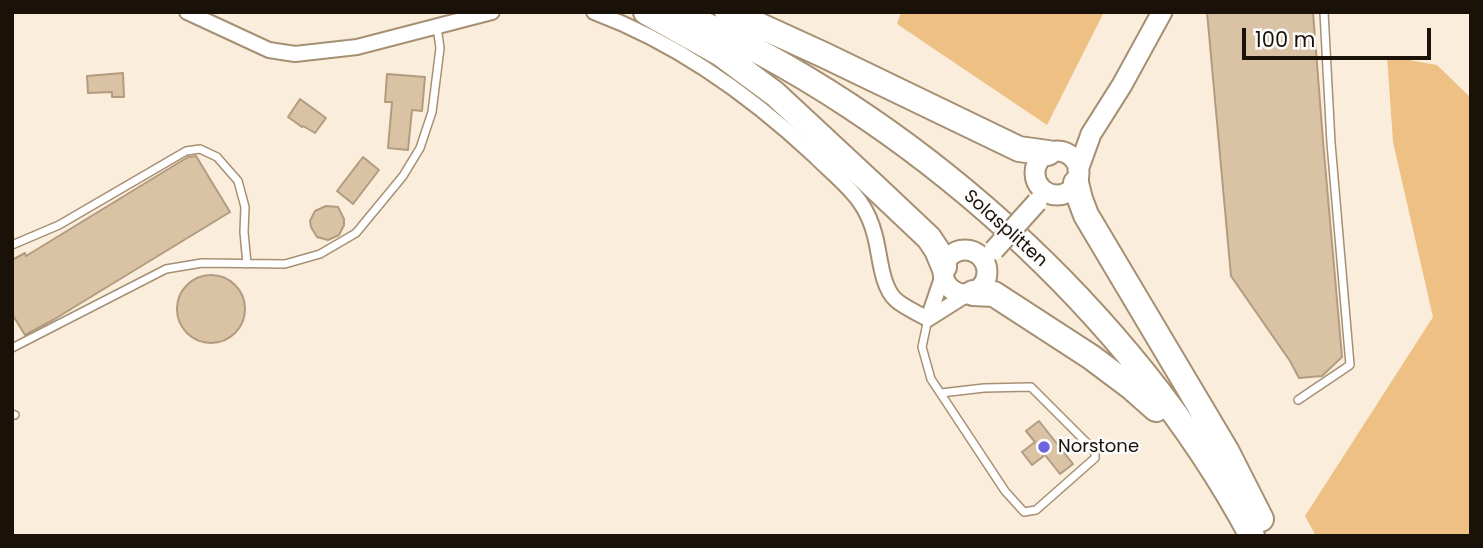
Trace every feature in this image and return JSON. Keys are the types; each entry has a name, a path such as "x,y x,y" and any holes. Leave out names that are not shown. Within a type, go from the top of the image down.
{"highway":[{"path":"646,12 721,54 775,94 929,239 937,250 943,271"},
{"name":"Solasplitten","path":"677,12 731,37 858,111 921,156 1006,228 1083,304 1141,371 1185,429 1226,491 1257,528"},
{"name":"Solasplitten","path":"715,12 797,56 856,92 959,169 1041,242 1124,329 1197,421 1257,528"},
{"path":"727,12 824,55 1019,149 1054,152"},
{"path":"1077,176 1080,199 1086,215 1227,452 1257,528"},
{"path":"970,294 994,294 1091,357 1131,387 1156,409 1257,528"}],"street":[{"path":"187,12 269,50 295,54 358,47 492,12"},
{"path":"594,12 683,55 730,85 800,142 862,204 875,235 885,281 891,295 928,319"},
{"path":"928,319 947,259 961,251 984,252 1039,194 1066,193 1077,176 1091,134 1122,85 1161,12"},
{"path":"1039,194 1035,168 1040,159 1085,131 1131,68"},
{"path":"1054,152 1072,158 1077,176"},
{"path":"928,319 981,289 987,274 984,252"},
{"path":"943,271 951,290 958,294 970,294"}],"lane":[{"path":"1298,400 1350,365 1331,143 1324,12"},
{"path":"12,348 166,269 202,263 285,264 320,254 356,233 403,176 420,148 432,112 440,48 437,27"},
{"path":"12,245 59,225 186,151 200,149 217,157 238,181 245,206 247,264"},
{"path":"928,319 922,347 931,379 1005,491 1024,512 1036,510 1095,458 1092,448 1031,387 984,388 941,393"}],"shaded area":[{"path":"901,12 1104,12 1047,125 897,24"},
{"path":"1387,56 1437,65 1471,98 1471,536 1316,536 1305,516 1433,317 1393,142"}],"building":[{"path":"1207,12 1313,12 1342,357 1322,376 1299,378 1231,276"},
{"path":"123,73 124,97 112,97 112,92 88,93 87,76"},
{"path":"387,74 425,77 422,111 412,110 408,150 388,148 392,102 385,102"},
{"path":"300,99 326,118 315,133 288,117"},
{"path":"196,156 230,212 25,335 12,314 12,260 25,253 26,256 188,157"},
{"path":"363,157 379,170 353,204 337,191"},
{"path":"326,206 338,207 344,219 339,235 328,240 317,237 310,221 315,211"},
{"path":"211,275 224,278 235,285 242,296 245,309 242,322 235,333 224,340 211,343 198,340 187,333 180,322 177,309 180,296 187,285 198,278"},
{"name":"Norstone","path":"1039,421 1073,464 1060,474 1045,455 1032,465 1022,452 1035,442 1026,431"}],"place":[{"name":"Norstone","path":"1044,447"}]}
